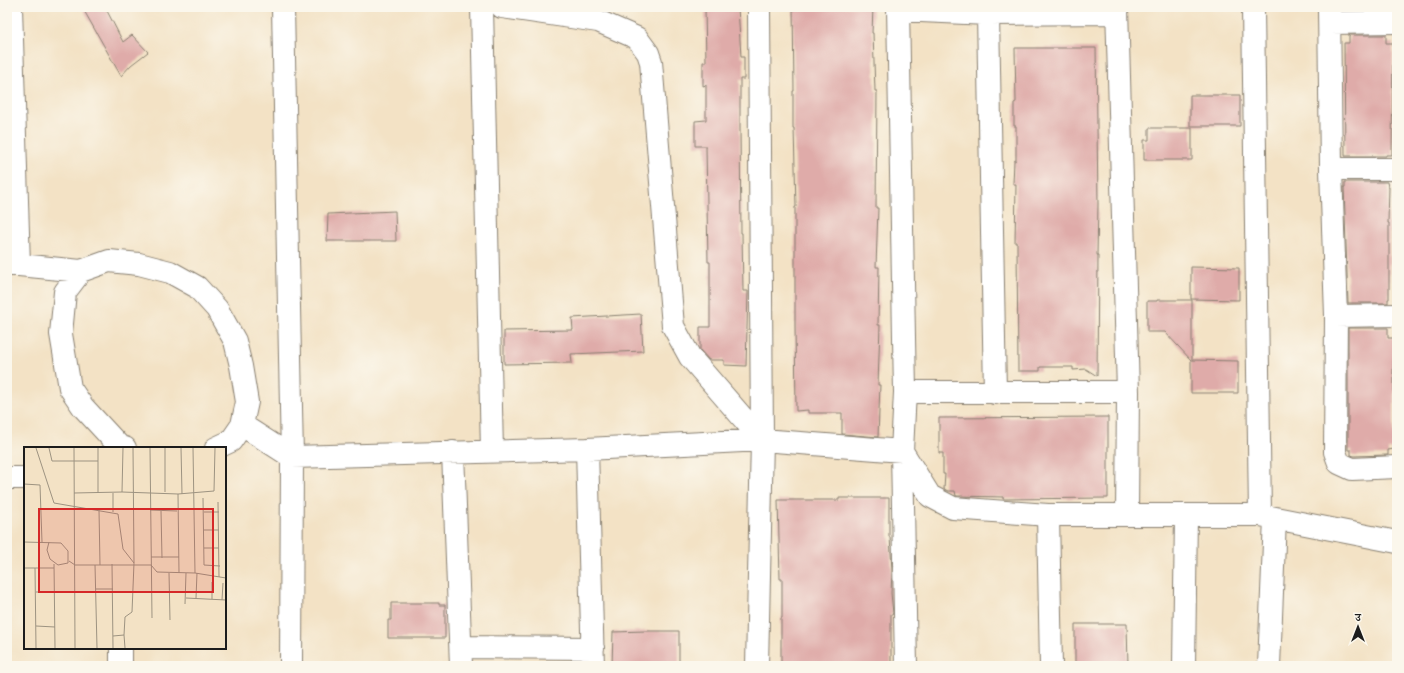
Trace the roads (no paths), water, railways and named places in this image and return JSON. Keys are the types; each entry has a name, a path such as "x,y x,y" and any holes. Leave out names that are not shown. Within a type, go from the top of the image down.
{"street":[{"path":"12,7 13,265 81,271 109,262 139,264 170,272 197,287 217,309 235,341 242,366 246,402 242,425 231,441 218,447"},
{"path":"283,7 292,457 292,666"},
{"path":"482,7 492,451"},
{"path":"502,7 598,14 637,38 648,53 651,62 673,326 690,357 762,440"},
{"path":"757,666 762,440 759,7"},
{"path":"1253,7 1267,517 1269,666"},
{"path":"906,666 902,451 905,392 898,8 988,14 1117,10 1128,392 1126,515"},
{"path":"988,14 995,393"},
{"path":"1397,22 1329,15 1331,169 1336,316 1335,452 1339,463 1352,469 1397,467"},
{"path":"1331,169 1397,169"},
{"path":"81,271 65,292 61,334 70,388 83,407 120,447"},
{"path":"1336,316 1397,316"},
{"path":"905,392 1128,392"},
{"path":"242,425 292,457 587,448 762,440 902,451"},
{"path":"453,452 461,657 593,657 587,448"},
{"path":"902,451 930,496 953,508 1048,515 1186,515 1267,517 1397,542"},
{"path":"7,478 24,478"},
{"path":"1048,515 1051,666"},
{"path":"1184,666 1186,515"},
{"path":"121,649 121,666"}]}
